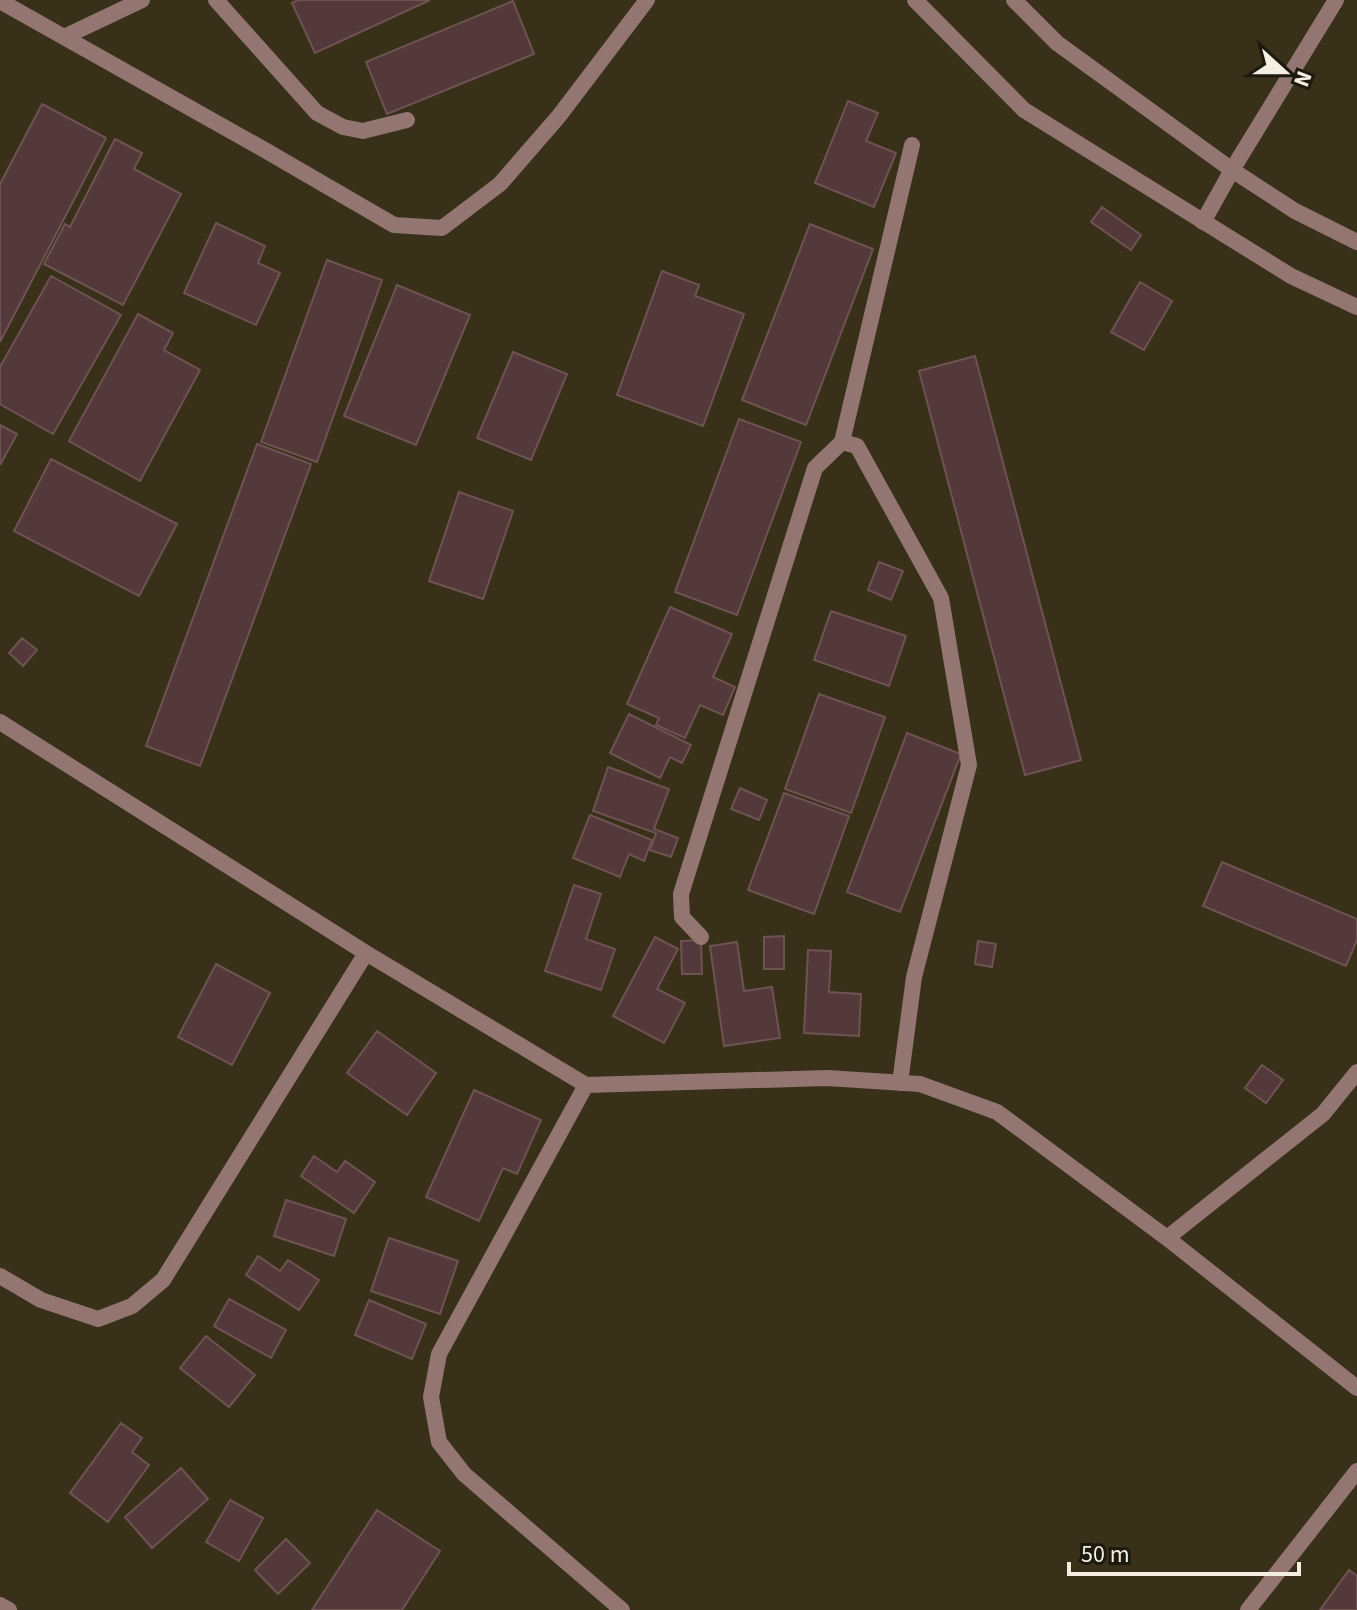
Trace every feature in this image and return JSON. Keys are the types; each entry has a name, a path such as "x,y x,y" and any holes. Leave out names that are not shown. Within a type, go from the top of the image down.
{"street":[{"path":"64,37 142,0"},
{"path":"216,0 317,113 343,127 363,131 407,120"},
{"path":"0,1 394,225 442,228 500,184 559,116 647,0"},
{"path":"915,0 1024,110 1291,276 1357,307"},
{"path":"1014,0 1057,43 1232,170 1295,211 1357,242"},
{"path":"1203,222 1336,0"},
{"path":"701,937 682,917 681,894 815,468 842,442 912,145"},
{"path":"842,442 857,446 941,598 969,765 914,977 900,1083"},
{"path":"0,722 366,953 586,1085 827,1078 920,1084 997,1112 1167,1238 1357,1388"},
{"path":"0,1276 41,1300 98,1319 132,1306 163,1280 366,953"},
{"path":"1167,1238 1323,1114 1357,1072"},
{"path":"586,1085 439,1354 431,1397 439,1442 464,1474 622,1610"},
{"path":"1248,1610 1357,1471"},
{"path":"0,1605 9,1610"}],"building":[{"path":"298,0 430,0 315,53 292,3"},
{"path":"513,1 534,54 387,114 366,62"},
{"path":"848,101 878,113 866,141 896,153 874,207 815,183"},
{"path":"42,104 106,138 0,342 0,184"},
{"path":"115,139 142,153 134,169 181,194 123,305 44,264 65,224 70,227"},
{"path":"1102,207 1141,235 1131,250 1091,222"},
{"path":"216,223 265,246 258,263 280,273 256,325 184,293"},
{"path":"810,224 873,249 806,425 742,400"},
{"path":"327,260 382,280 317,462 261,442"},
{"path":"662,271 699,285 695,296 744,314 703,426 617,395"},
{"path":"51,276 121,315 53,434 0,404 0,367"},
{"path":"1140,282 1172,301 1144,350 1111,332"},
{"path":"397,285 470,315 416,445 344,416"},
{"path":"138,314 173,333 164,350 200,370 140,481 69,441"},
{"path":"513,352 567,374 531,460 477,438"},
{"path":"975,356 1081,760 1025,775 919,371"},
{"path":"739,419 801,442 737,615 675,592"},
{"path":"0,425 17,434 0,465"},
{"path":"257,444 311,464 200,766 146,746"},
{"path":"51,459 177,524 139,596 14,531"},
{"path":"459,492 513,511 483,599 429,581"},
{"path":"879,562 903,571 891,600 868,590"},
{"path":"670,607 732,634 713,677 735,687 723,715 700,705 685,738 656,725 659,718 627,704"},
{"path":"831,611 906,636 889,686 814,660"},
{"path":"22,638 37,650 23,666 9,653"},
{"path":"819,694 885,717 851,813 785,789"},
{"path":"629,714 691,745 682,763 670,757 660,778 610,753"},
{"path":"907,733 961,754 900,912 847,892"},
{"path":"608,767 669,789 654,829 678,838 671,857 650,850 656,833 593,811"},
{"path":"740,788 767,800 759,820 731,809"},
{"path":"784,793 849,816 814,914 748,890"},
{"path":"590,815 652,840 644,861 629,854 620,877 573,858"},
{"path":"1222,862 1357,919 1357,940 1346,966 1203,906"},
{"path":"574,885 601,894 586,939 615,949 601,990 545,971"},
{"path":"784,936 784,969 764,969 764,937"},
{"path":"655,937 678,949 657,989 685,1003 664,1043 613,1016"},
{"path":"701,940 702,974 682,974 681,941"},
{"path":"978,941 996,944 992,967 975,964"},
{"path":"737,942 744,991 772,987 780,1038 724,1046 710,946"},
{"path":"808,950 831,951 829,992 861,994 859,1036 804,1033"},
{"path":"216,964 270,993 232,1065 178,1037"},
{"path":"377,1031 436,1073 407,1115 347,1073"},
{"path":"1262,1065 1283,1080 1266,1103 1245,1088"},
{"path":"474,1090 541,1120 517,1174 503,1168 479,1221 426,1197"},
{"path":"314,1156 337,1172 345,1161 375,1182 354,1213 301,1176"},
{"path":"286,1200 346,1219 334,1256 274,1236"},
{"path":"389,1238 458,1261 440,1314 371,1291"},
{"path":"258,1256 280,1271 288,1260 319,1280 299,1310 246,1275"},
{"path":"229,1299 286,1330 271,1358 214,1326"},
{"path":"369,1300 426,1324 412,1359 355,1335"},
{"path":"206,1336 255,1375 229,1407 180,1368"},
{"path":"121,1423 142,1438 132,1452 149,1465 108,1522 70,1493"},
{"path":"181,1468 208,1499 152,1548 125,1517"},
{"path":"230,1500 263,1518 239,1561 206,1542"},
{"path":"377,1510 440,1551 402,1610 312,1610"},
{"path":"286,1539 310,1563 278,1594 255,1570"},
{"path":"1349,1570 1357,1576 1357,1610 1320,1610"}]}
